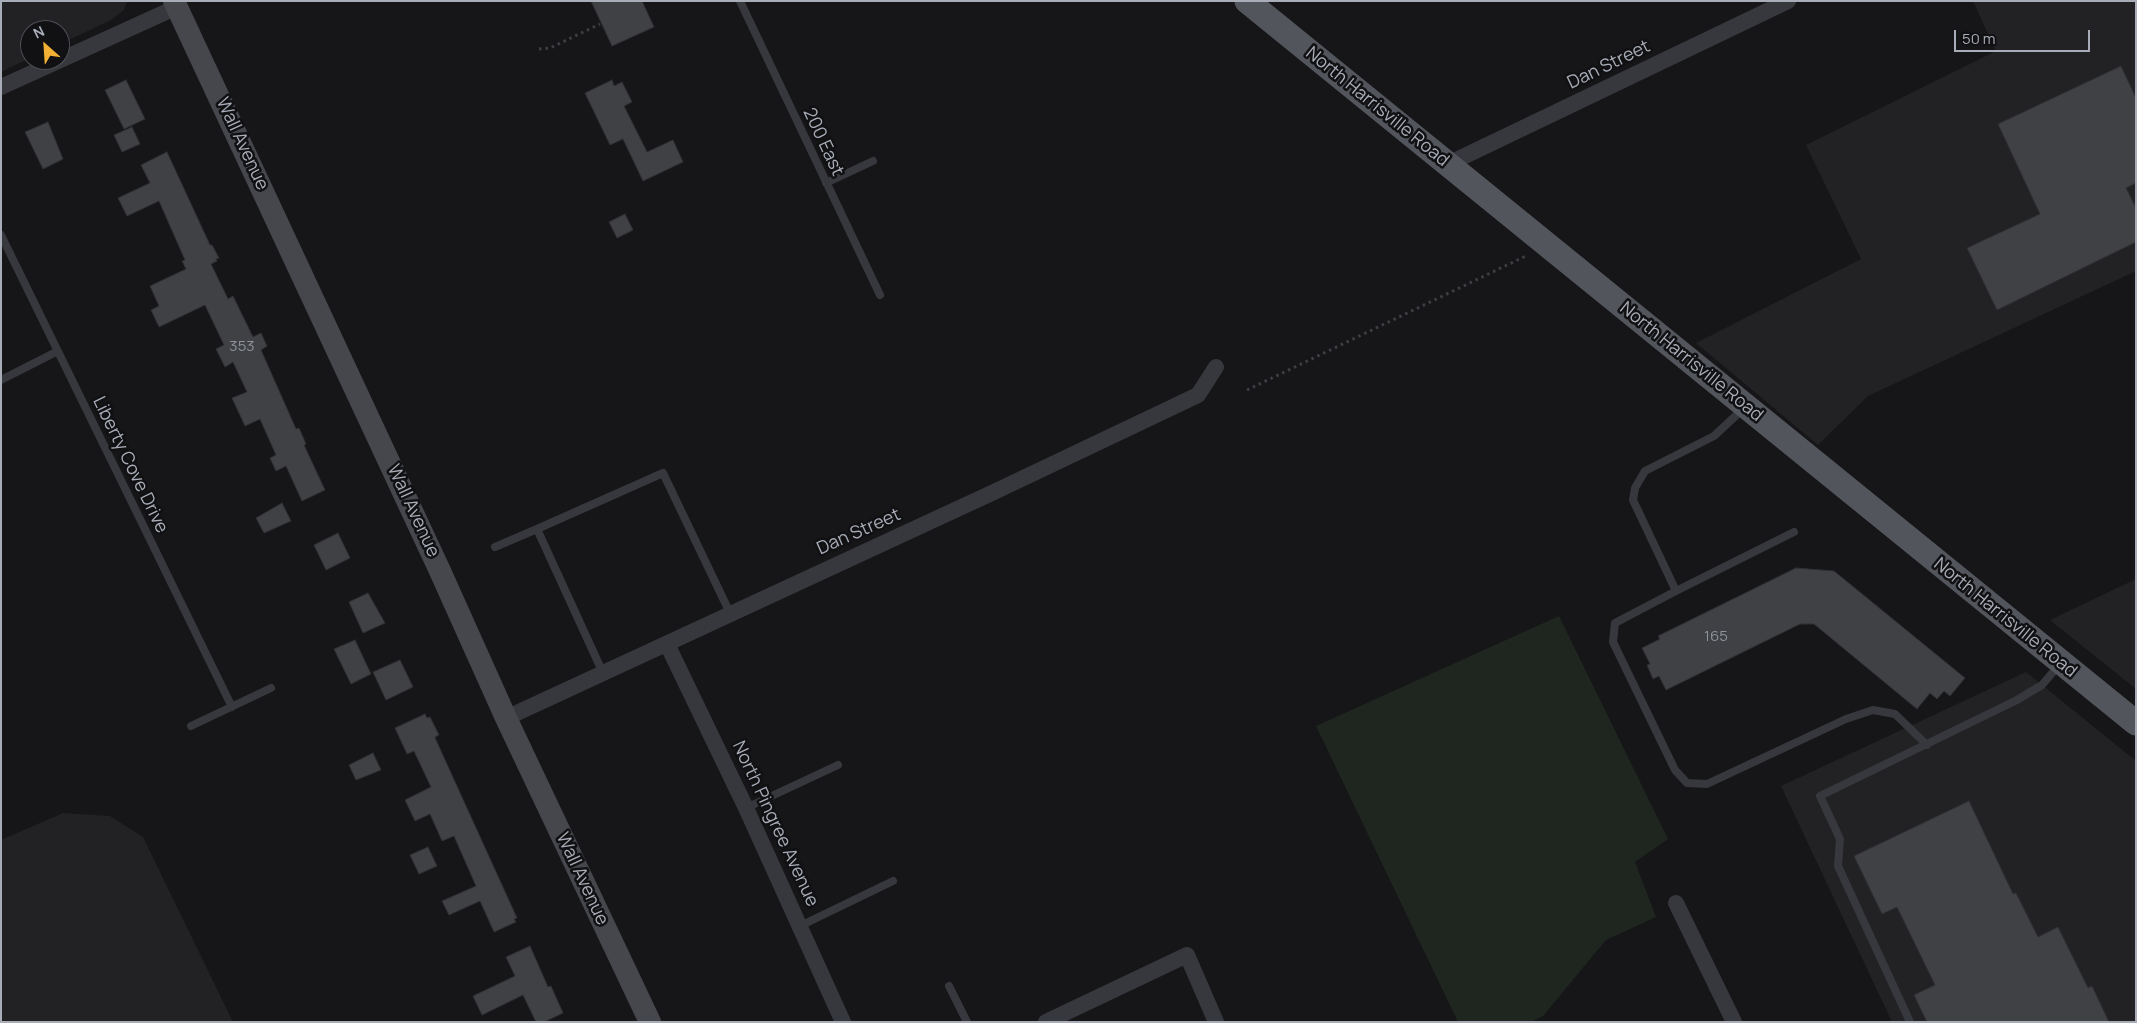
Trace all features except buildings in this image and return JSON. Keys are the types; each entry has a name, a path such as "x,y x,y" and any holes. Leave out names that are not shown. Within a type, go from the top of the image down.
{"main road":[{"name":"North Harrisville Road","path":"1247,1 2136,723"},
{"name":"Wall Avenue","path":"181,3 506,718 650,1022"}],"street":[{"name":"Dan Street","path":"1448,164 1788,1"},
{"path":"1,86 181,3"},
{"name":"Dan Street","path":"506,718 1198,395 1216,368"},
{"name":"North Pingree Avenue","path":"667,644 746,808 843,1022"},
{"path":"1676,903 1734,1022"},
{"path":"1046,1022 1187,955 1216,1022"}],"lane":[{"name":"200 East","path":"740,1 880,295"},
{"path":"826,183 873,161"},
{"name":"Liberty Cove Drive","path":"1,235 232,707"},
{"path":"1,380 58,352"},
{"path":"1676,591 1633,500 1635,488 1645,472 1714,436 1746,406"},
{"path":"494,547 662,473 730,613"},
{"path":"537,529 603,672"},
{"path":"1794,532 1615,623 1613,642 1676,770 1687,783 1707,784 1846,719 1873,710 1895,714 1927,745"},
{"path":"1910,1022 1838,866 1840,838 1820,796 2017,700 2042,686 2062,662"},
{"path":"191,726 271,688"},
{"path":"746,808 838,765"},
{"path":"800,926 893,881"},
{"path":"949,986 967,1022"}],"path":[{"path":"539,49 550,48 600,24"},
{"path":"1247,390 1548,246"}],"shaded area":[{"path":"1,1 127,1 124,10 111,20 70,39 70,20 20,20 20,63 1,72"},
{"path":"1973,1 2136,1 2136,271 1868,396 1818,445 1696,343 1861,259 1806,145 1996,51"},
{"path":"2136,579 2136,689 2050,620"},
{"path":"1559,616 1668,839 1635,862 1656,917 1606,940 1543,1016 1531,1022 1458,1022 1316,726"},
{"path":"2026,672 2136,761 2136,1022 1892,1022 1781,786"},
{"path":"63,813 110,816 143,837 233,1022 1,1022 1,840"}]}
